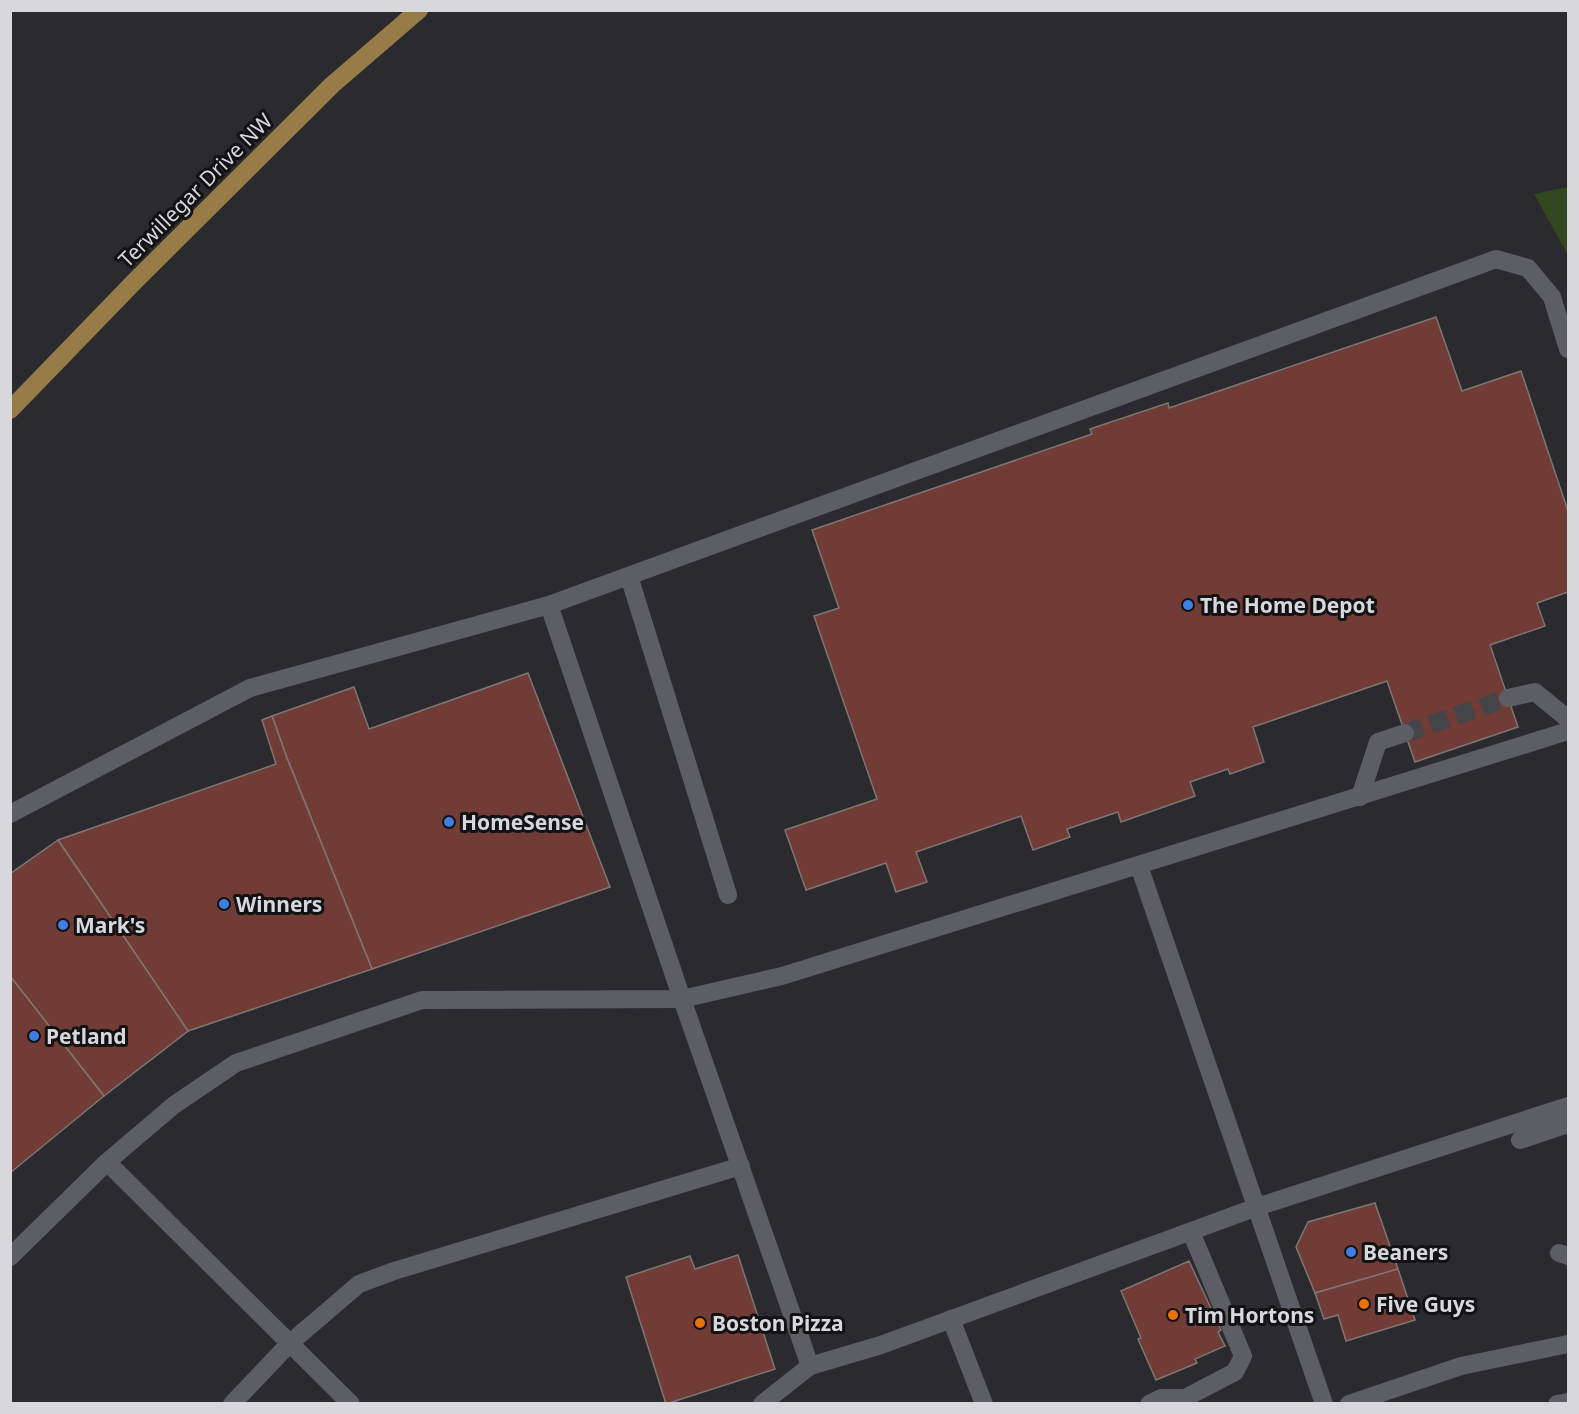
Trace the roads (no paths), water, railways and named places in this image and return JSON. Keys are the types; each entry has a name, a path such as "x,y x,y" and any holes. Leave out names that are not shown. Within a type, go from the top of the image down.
{"main road":[{"name":"Terwillegar Drive NW","path":"10,410 134,282 332,85 419,10"}],"street":[{"path":"10,814 250,688 549,605 1496,260 1528,268 1552,297 1569,349"},
{"path":"629,576 728,895"},
{"path":"549,605 682,999 810,1366"},
{"path":"1508,698 1535,692 1569,719"},
{"path":"10,1257 107,1162 174,1105 236,1063 422,1000 682,999 782,976 1569,731"},
{"path":"1360,797 1378,742 1405,732"},
{"path":"1139,866 1324,1404"},
{"path":"762,1404 810,1366 880,1345 1257,1207 1569,1106"},
{"path":"1520,1140 1569,1124"},
{"path":"107,1162 351,1404"},
{"path":"232,1404 290,1343 359,1284 394,1271 741,1166"},
{"path":"1149,1404 1161,1398 1184,1401 1235,1372 1242,1356 1191,1232"},
{"path":"951,1319 984,1404"},
{"path":"1349,1404 1461,1366 1569,1344"},
{"path":"1557,1404 1569,1401"}],"tunnel":[{"path":"1405,733 1508,698"}],"place":[{"name":"The Home Depot","path":"1188,605"},
{"name":"HomeSense","path":"449,822"},
{"name":"Winners","path":"224,904"},
{"name":"Mark's","path":"63,925"},
{"name":"Petland","path":"34,1036"},
{"name":"Beaners","path":"1351,1252"},
{"name":"Five Guys","path":"1364,1304"},
{"name":"Tim Hortons","path":"1173,1315"},
{"name":"Boston Pizza","path":"700,1323"}]}
